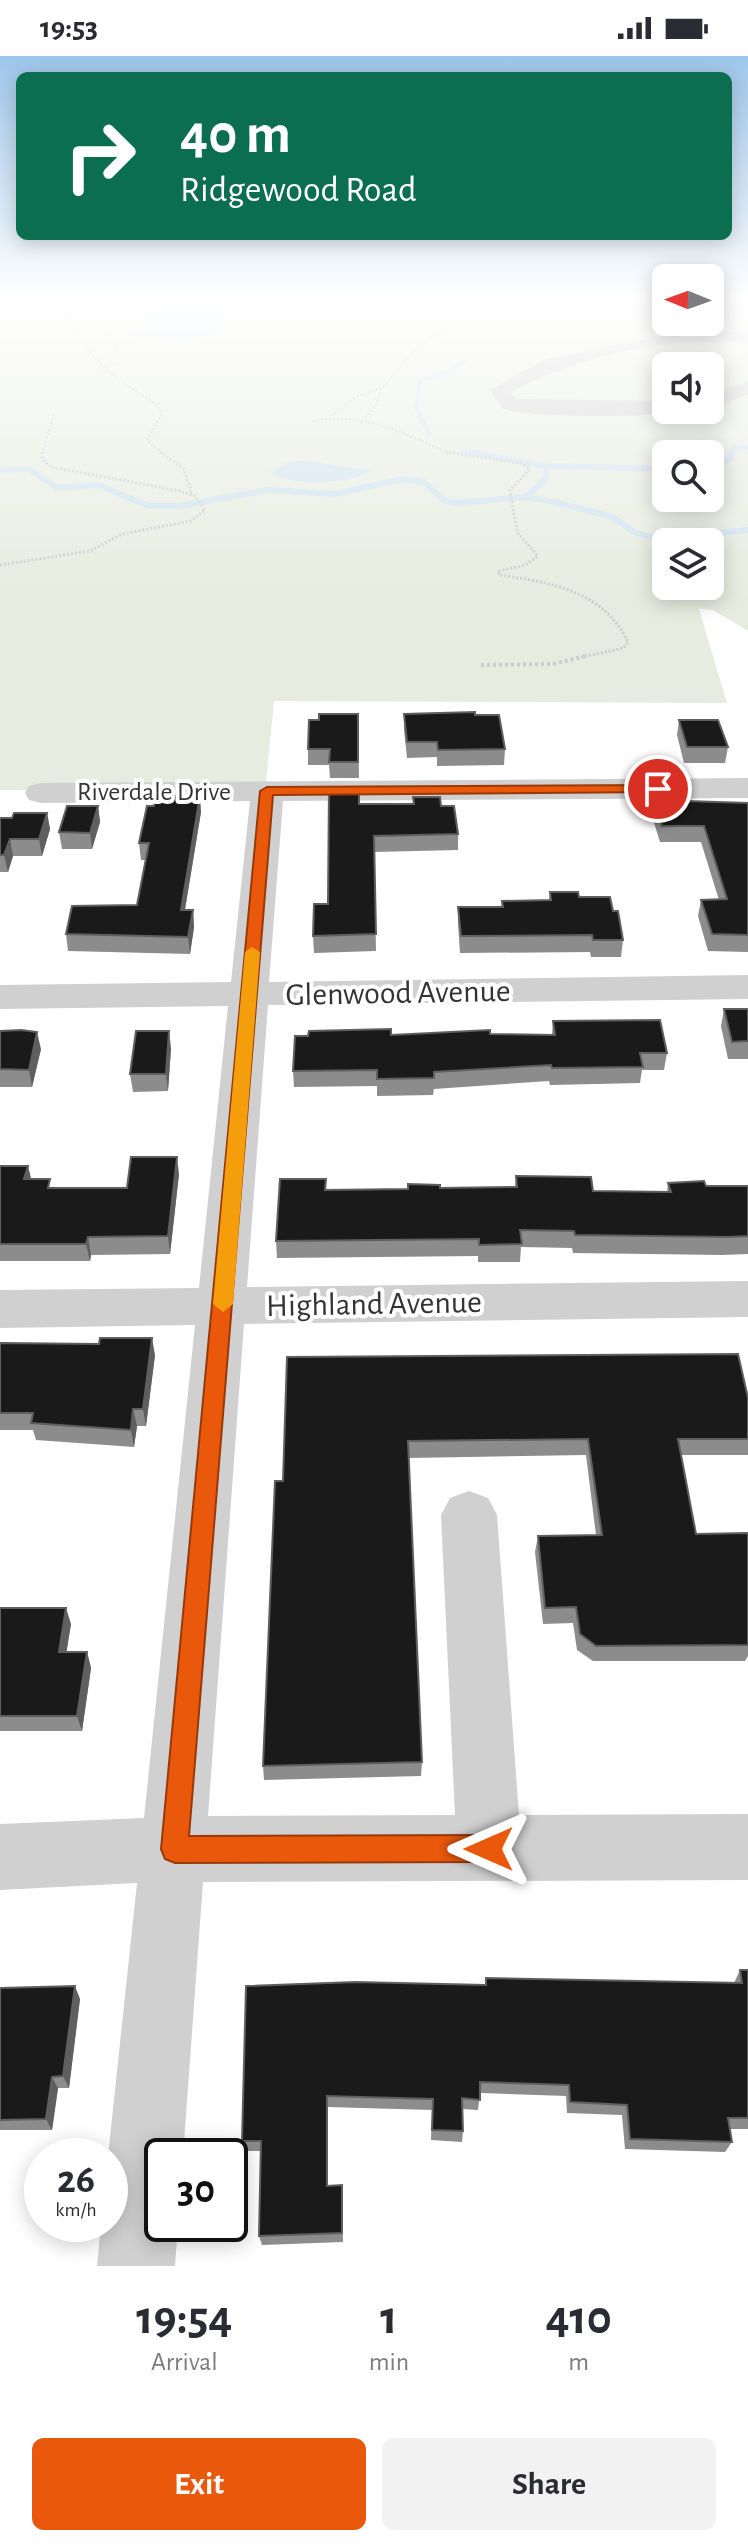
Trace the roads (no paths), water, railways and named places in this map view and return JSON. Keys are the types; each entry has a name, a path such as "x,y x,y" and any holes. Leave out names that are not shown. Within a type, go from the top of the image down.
{"street":[{"path":"505,398 510,405 534,407 652,407"},
{"name":"Riverdale Drive","path":"41,793 748,788"},
{"path":"136,2266 267,791"},
{"name":"Glenwood Avenue","path":"0,997 748,987"},
{"name":"Highland Avenue","path":"0,1309 748,1299"},
{"path":"469,1515 489,1849"},
{"path":"0,1857 175,1849 748,1847"}],"water":[{"path":"305,460 371,471 350,479 320,482 290,480 270,472 288,462"}],"waterway":[{"path":"417,398 416,408 429,434"},
{"path":"732,454 734,447 748,448"},
{"path":"462,451 479,454"},
{"path":"468,452 547,466"},
{"path":"724,460 730,459 732,452"},
{"path":"526,497 546,478 547,466"},
{"path":"547,466 652,469"},
{"path":"0,470 29,469 57,488 98,485 149,506 179,506 268,490 335,494 403,479 424,482 445,501 456,503 526,497"},
{"path":"526,497 613,517 634,532 657,539 748,530"}]}
